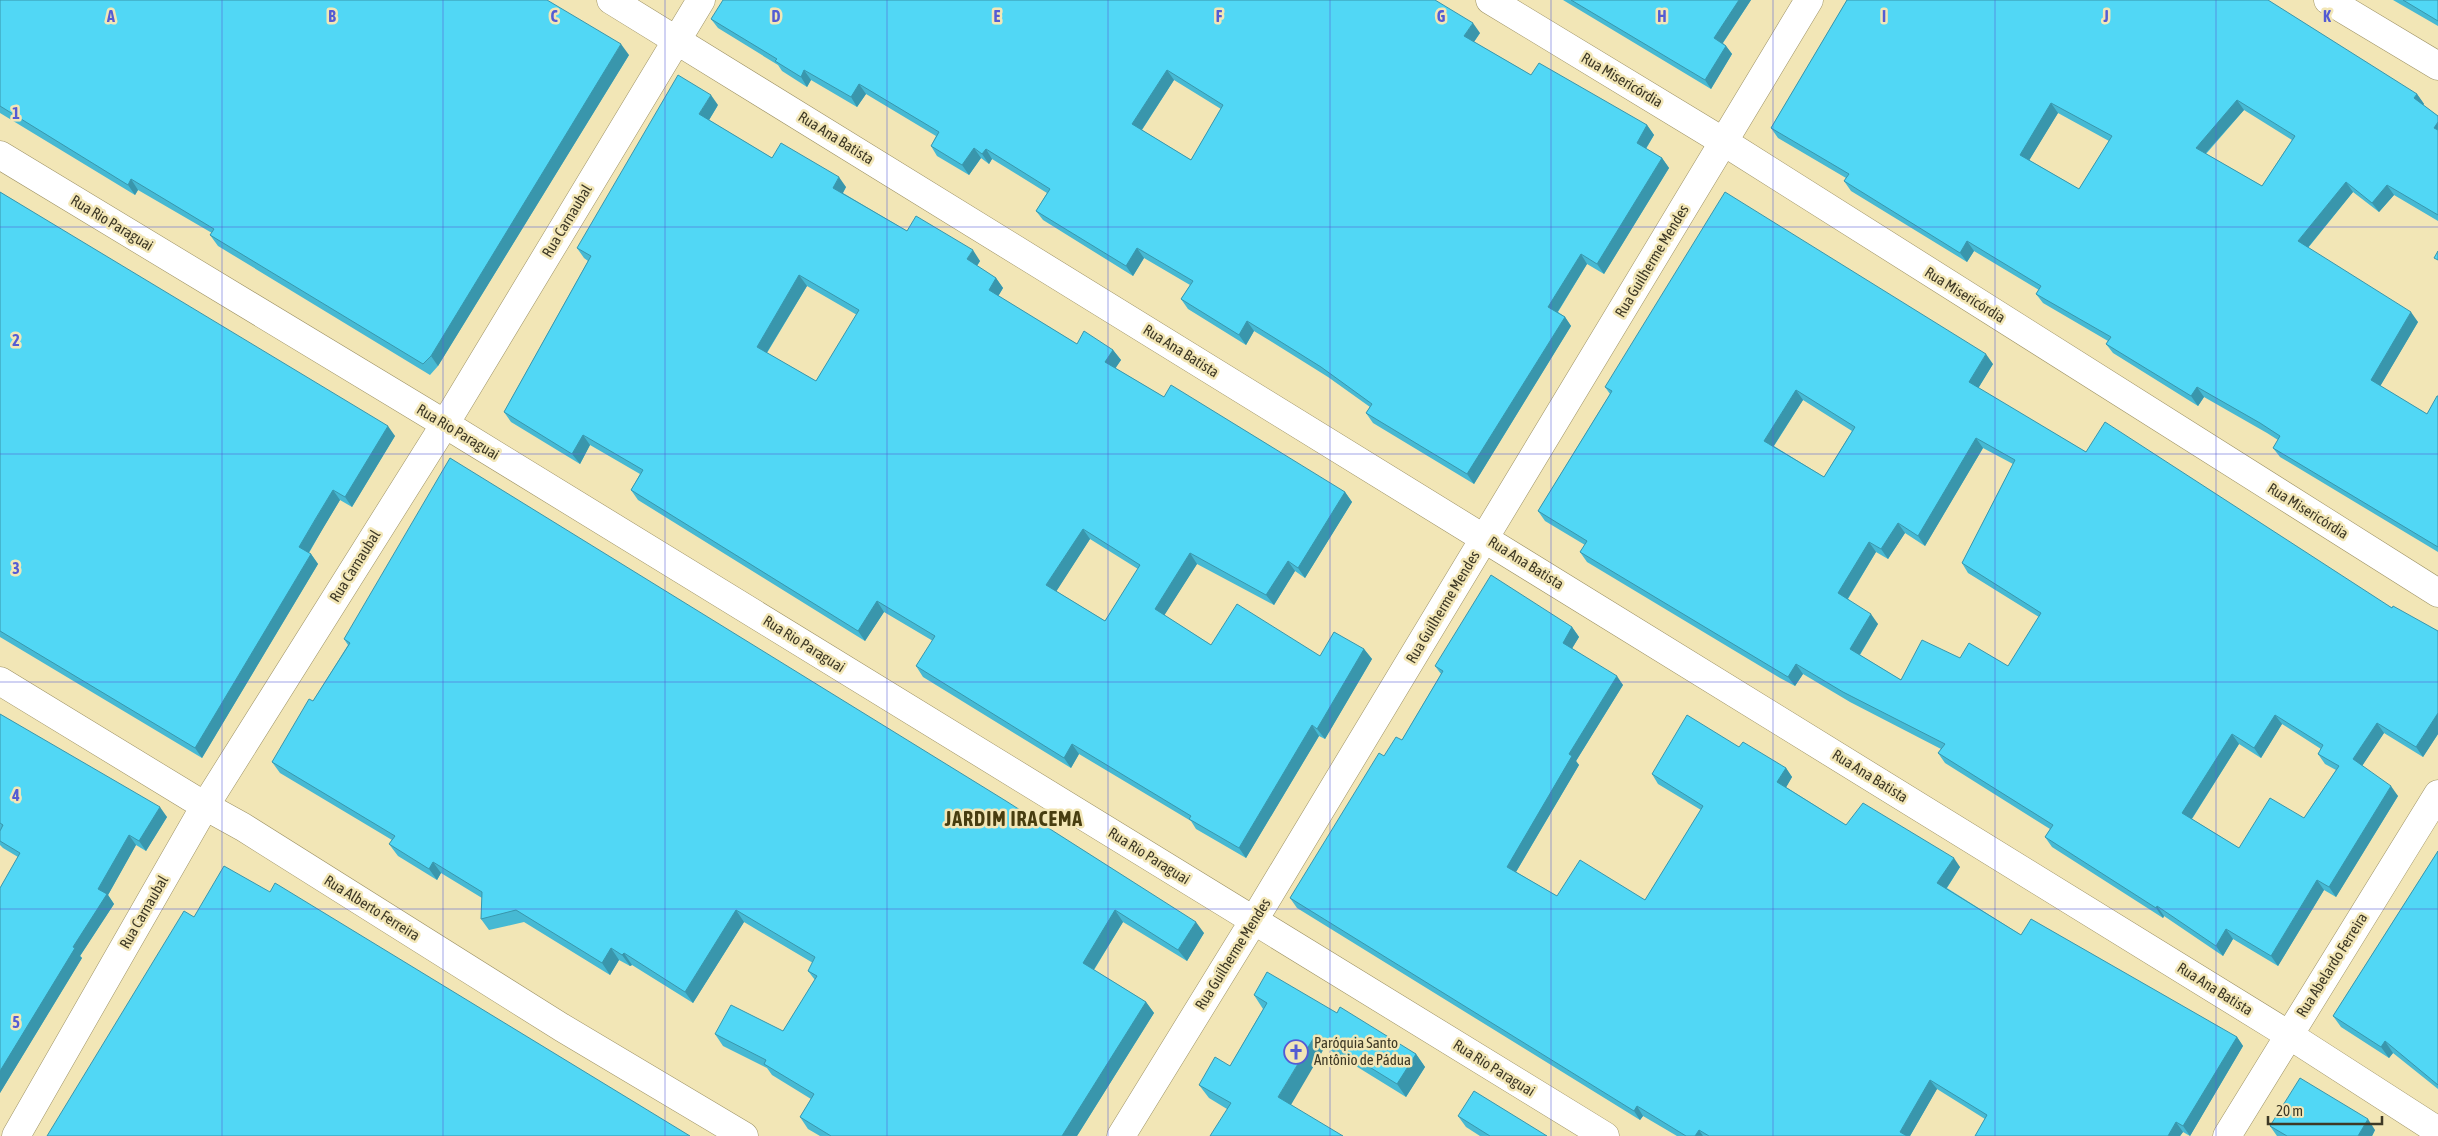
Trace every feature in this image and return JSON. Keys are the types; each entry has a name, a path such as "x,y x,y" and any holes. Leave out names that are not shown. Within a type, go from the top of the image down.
{"street":[{"name":"Rua Ana Batista","path":"611,0 2289,1035 2438,1131"},
{"name":"Rua Carnaubal","path":"16,1136 205,806 445,424 701,0"},
{"name":"Rua Misericórdia","path":"1490,0 1724,142 2438,594"},
{"name":"Rua Guilherme Mendes","path":"1121,1136 1254,920 1809,0"},
{"path":"2328,0 2438,66"},
{"name":"Rua Rio Paraguai","path":"0,155 445,424 1605,1136"},
{"name":"Rua Alberto Ferreira","path":"0,681 205,806 243,827 561,1026 744,1136"},
{"name":"Rua Abelardo Ferreira","path":"2227,1136 2438,794"}],"building":[{"path":"0,0 547,0 621,44 431,356 423,364 210,235 214,229 131,179 128,185 0,106"},
{"path":"723,0 1435,0 1473,23 1464,36 1531,75 1539,63 1647,125 1637,143 1662,158 1597,264 1581,254 1548,307 1565,317 1467,474 1366,413 1372,404 1321,367 1247,321 1239,335 1181,299 1193,281 1137,248 1126,266 1036,211 1050,189 986,149 982,154 974,148 962,165 931,146 939,132 859,84 851,97 804,70 801,77 775,61 777,59 711,19","holes":["1167,70 1223,105 1191,160 1132,124"]},
{"path":"1571,0 1739,0 1714,38 1726,46 1705,80"},
{"path":"1847,0 2268,0 2417,94 2414,98 2438,116 2438,122 2434,128 2438,130 2438,215 2387,185 2372,203 2346,182 2298,241 2411,312 2371,380 2427,414 2438,396 2438,547 2273,448 2280,436 2260,423 2197,387 2191,396 2106,344 2111,337 2036,294 2041,286 1967,241 1960,253 1844,181 1849,174 1771,128","holes":["2237,100 2295,136 2262,186 2196,148","2051,103 2112,136 2079,189 2020,155"]},
{"path":"2403,0 2438,0 2438,21"},
{"path":"678,75 711,95 699,114 772,158 781,143 839,177 833,188 907,231 916,216 973,250 967,259 996,278 989,290 1077,344 1084,331 1113,350 1105,362 1164,397 1171,385 1345,492 1298,568 1288,561 1266,595 1190,553 1155,609 1211,645 1237,604 1320,656 1334,632 1364,649 1317,729 1312,725 1239,848 1189,819 1191,816 1072,744 1064,758 916,666 935,636 877,601 858,631 631,490 643,470 583,435 572,454 504,412 591,256 577,248","holes":["799,275 859,310 816,381 757,347","1083,529 1140,565 1105,621 1046,585"]},
{"path":"0,192 388,426 345,497 333,490 316,518 299,547 311,554 195,748 0,631"},
{"path":"1725,192 1986,354 1969,382 2086,452 2105,422 2392,608 2393,606 2438,631 2438,713 2416,747 2377,723 2353,759 2391,786 2329,887 2317,880 2271,956 2226,929 2216,946 2157,906 2156,908 2045,837 2053,825 1938,753 1945,744 1843,692 1796,664 1788,677 1580,552 1587,541 1538,511 1612,391 1605,387","holes":["1796,390 1855,427 1824,477 1764,441","1976,438 2015,460 1962,563 2041,613 2008,666 1969,643 1960,658 1922,640 1901,680 1850,649 1871,614 1838,593 1869,542 1881,549 1898,523 1918,536","2275,715 2323,745 2318,754 2339,766 2304,818 2270,798 2239,848 2182,813 2232,734 2254,748"]},
{"path":"2438,251 2438,260 2434,258"},
{"path":"450,458 1006,801 1196,922 1178,950 1115,910 1083,963 1146,1002 1062,1136 831,1136 800,1117 814,1094 764,1064 766,1060 715,1034 731,1005 783,1031 817,976 808,971 815,957 736,910 685,992 624,953 622,955 611,948 602,963 516,910 481,919 482,892 433,862 429,869 389,844 395,836 272,762 309,699 313,701 350,643 344,639"},
{"path":"1491,575 1572,627 1563,643 1617,676 1569,754 1572,756 1507,867 1557,896 1580,860 1645,900 1703,806 1652,774 1687,715 1739,747 1743,742 1786,768 1777,782 1846,825 1863,803 1954,858 1937,883 2021,935 2031,919 2237,1037 2183,1126 2176,1122 2168,1136 1975,1136 1987,1115 1930,1080 1900,1132 1907,1136 1709,1136 1699,1130 1695,1136 1686,1136 1637,1106 1634,1111 1290,898 1379,753 1384,756 1396,737 1402,740 1443,671 1435,666"},
{"path":"0,714 160,807 139,841 129,835 98,889 107,894 73,947 75,948 0,1071 0,888 20,853 0,841 0,831 3,825 0,823"},
{"path":"2438,851 2438,1085 2385,1041 2381,1047 2333,1016"},
{"path":"224,866 270,892 275,883 690,1136 47,1136 184,911 194,917"},
{"path":"1267,972 1337,1013 1340,1007 1416,1054 1397,1084 1316,1034 1278,1097 1343,1136 1210,1136 1231,1103 1199,1085 1215,1057 1230,1066 1267,1003 1254,995"},
{"path":"2300,1078 2368,1119 2358,1136 2287,1136 2270,1126"},
{"path":"1474,1091 1547,1136 1490,1136 1458,1116"}],"place":[{"name":"Paróquia Santo Antônio de Pádua","path":"1296,1052"}],"district":[{"name":"JARDIM IRACEMA","path":"1014,819"}]}
